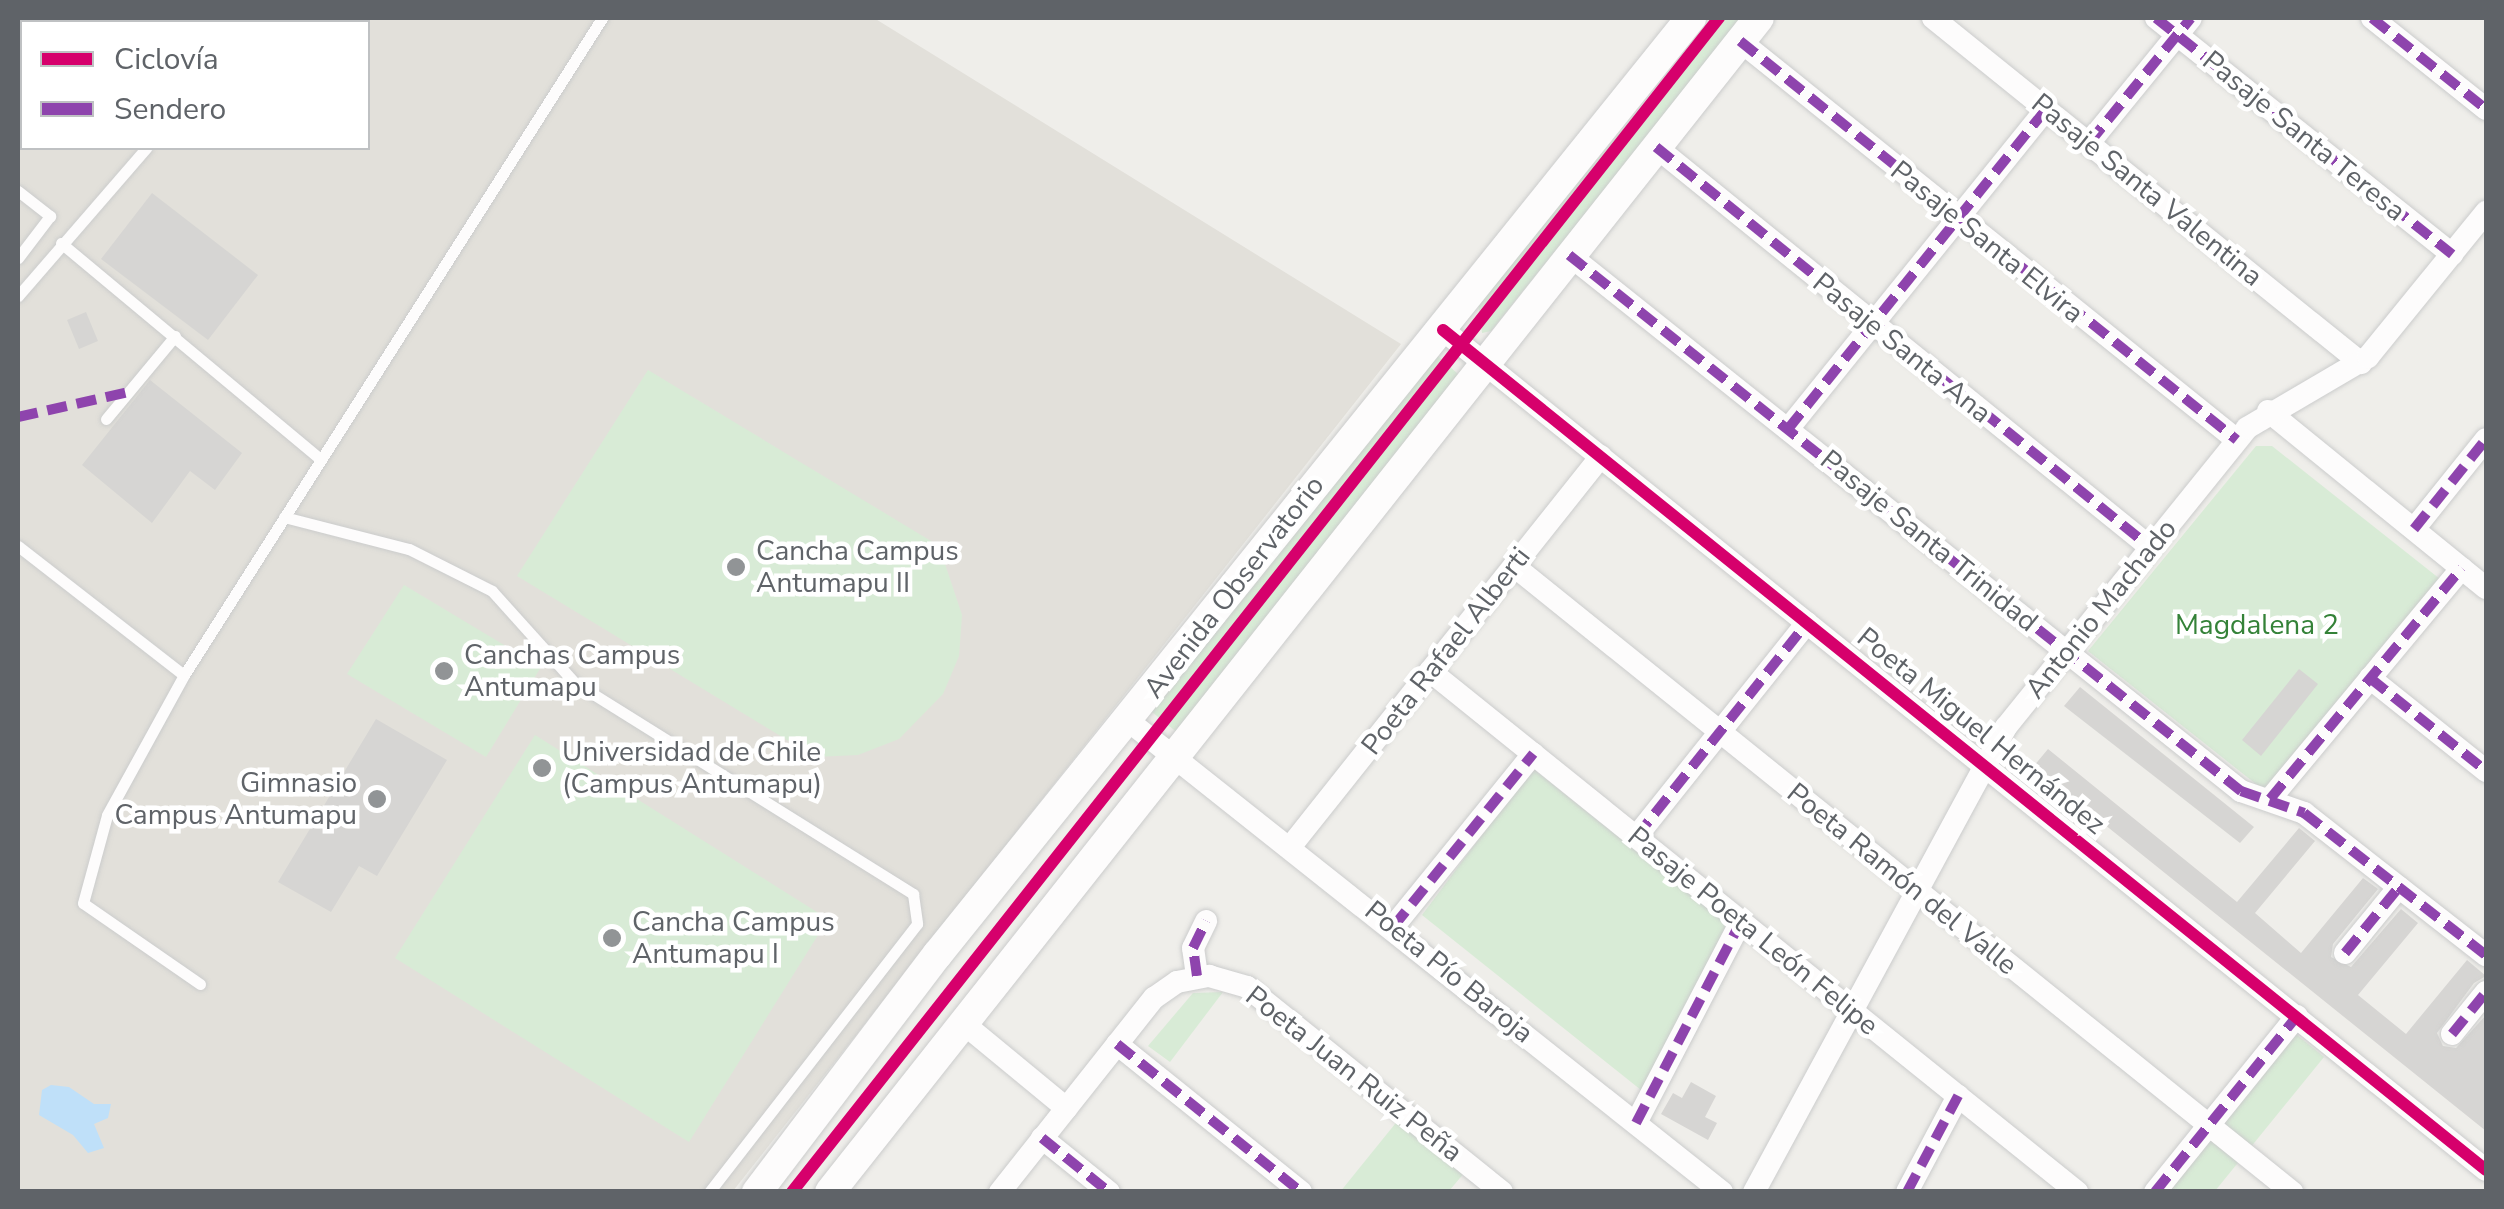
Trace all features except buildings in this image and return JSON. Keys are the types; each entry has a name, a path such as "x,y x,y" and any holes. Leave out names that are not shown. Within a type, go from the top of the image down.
{"main road":[{"name":"Avenida Observatorio","path":"757,1192 1130,713 1691,18"},
{"name":"Avenida Observatorio","path":"830,1192 1750,29"}],"street":[{"name":"Pasaje Santa Valentina","path":"1933,18 2361,362"},
{"name":"Pasaje Santa Teresa","path":"2156,18 2184,26 2452,254"},
{"path":"2372,18 2486,109"},
{"path":"2089,143 2184,26"},
{"name":"Pasaje Santa Elvira","path":"1750,29 1957,219 2237,440"},
{"path":"1788,428 2046,109"},
{"name":"Pasaje Santa Ana","path":"1656,147 2150,548"},
{"name":"Antonio Machado","path":"1754,1192 1982,764 2237,440 2268,412 2361,362 2486,212"},
{"name":"Pasaje Santa Trinidad","path":"1569,255 2241,790 2304,812 2486,955"},
{"name":"Poeta Miguel Hernández","path":"1443,330 2486,1170"},
{"path":"2268,412 2486,588"},
{"path":"2414,529 2486,439"},
{"name":"Poeta Rafael Alberti","path":"1291,846 1600,456"},
{"name":"Poeta Ramón del Valle","path":"1514,566 2292,1192"},
{"path":"2270,800 2462,568"},
{"path":"1636,838 1808,623"},
{"name":"Pasaje Poeta León Felipe","path":"1430,672 2077,1192"},
{"path":"2370,678 2486,771"},
{"name":"Poeta Pío Baroja","path":"1130,713 1167,734 1176,753 1722,1192"},
{"path":"1392,927 1533,754"},
{"path":"2345,953 2399,887"},
{"path":"1000,1192 1164,989 1197,976 1195,938 1206,921"},
{"path":"1636,1123 1741,922"},
{"name":"Poeta Juan Ruiz Peña","path":"1197,976 1247,987 1502,1192"},
{"path":"2452,1034 2486,992"},
{"path":"2156,1192 2296,1016"},
{"path":"963,1023 1066,1108"},
{"path":"1117,1044 1301,1192"},
{"path":"1907,1192 1958,1096"},
{"path":"1042,1138 1109,1192"}],"lane":[{"path":"200,984 84,903 107,815 184,675 602,18"},
{"path":"18,296 144,150"},
{"path":"18,191 50,216 18,258"},
{"path":"61,243 320,459"},
{"path":"106,419 175,336"},
{"path":"284,518 409,549 492,591 574,682 913,894 917,924 709,1192"},
{"path":"18,546 184,675"}],"shaded area":[{"name":"Universidad de Chile (Campus Antumapu)","path":"18,18 874,18 1401,344 733,1191 18,1191"}],"green space":[{"path":"1715,18 1742,18 1491,331 1482,333 1478,303"},
{"path":"1429,348 1458,374 1179,734 1141,703"},
{"name":"Cancha Campus Antumapu II","path":"648,370 931,541 943,558 962,615 959,656 943,694 899,739 858,755 815,757 517,576"},
{"name":"Magdalena 2","path":"2256,446 2272,446 2440,579 2266,792 2088,651"},
{"name":"Canchas Campus Antumapu","path":"404,585 541,667 486,757 347,674"},
{"name":"Cancha Campus Antumapu I","path":"535,735 828,919 689,1142 395,958"},
{"path":"1532,768 1730,926 1641,1090 1422,915"},
{"path":"1223,992 1170,1062 1148,1046 1193,993"},
{"path":"2296,1034 2324,1057 2215,1191 2169,1192"},
{"path":"1399,1119 1465,1172 1449,1191 1340,1192"}],"water":[{"path":"51,1085 69,1087 94,1104 111,1104 108,1118 94,1124 104,1148 88,1153 73,1135 39,1115 42,1090"}],"marked path":[{"path":"2156,18 2452,254"},
{"path":"2089,143 2191,18"},
{"path":"2372,18 2486,109"},
{"path":"1740,41 2237,440"},
{"path":"1788,429 2046,109"},
{"path":"1656,147 2150,547"},
{"path":"1569,255 2241,791 2304,813 2486,955"},
{"path":"18,417 129,392"},
{"path":"2414,529 2486,439"},
{"path":"2270,799 2462,568"},
{"path":"1636,837 1807,623"},
{"path":"2370,678 2486,771"},
{"path":"1393,927 1533,754"},
{"path":"2345,953 2399,887"},
{"path":"1197,976 1193,948 1206,921"},
{"path":"1636,1123 1741,921"},
{"path":"2452,1034 2486,992"},
{"path":"2155,1192 2297,1016"},
{"path":"1117,1044 1301,1192"},
{"path":"1907,1192 1958,1096"},
{"path":"1042,1138 1109,1192"}],"cycle path":[{"path":"792,1192 1719,18"},
{"path":"1443,330 2486,1170"}],"place":[{"name":"Cancha Campus Antumapu II","path":"736,567"},
{"name":"Canchas Campus Antumapu","path":"444,671"},
{"name":"Universidad de Chile (Campus Antumapu)","path":"542,768"},
{"name":"Gimnasio Campus Antumapu","path":"377,799"},
{"name":"Cancha Campus Antumapu I","path":"612,938"}]}
